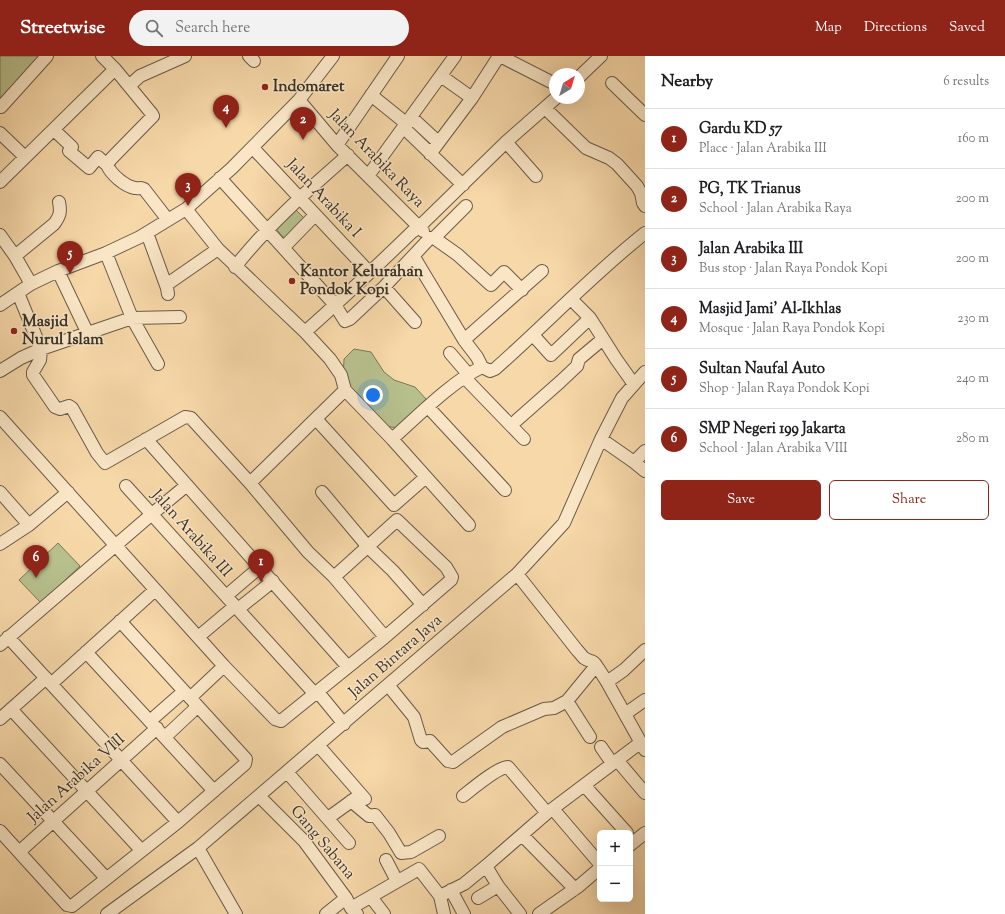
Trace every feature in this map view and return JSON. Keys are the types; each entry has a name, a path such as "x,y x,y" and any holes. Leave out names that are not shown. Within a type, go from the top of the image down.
{"street":[{"path":"1,107 47,56"},
{"path":"102,56 152,114 152,116 107,165"},
{"path":"129,86 140,76 185,56"},
{"path":"0,305 31,284 58,271 106,253 147,233 186,209 253,148 299,100 333,56"},
{"path":"337,145 398,56"},
{"path":"368,176 455,56"},
{"path":"430,154 472,98 500,56 549,81"},
{"path":"585,71 601,56"},
{"path":"0,182 114,69"},
{"path":"441,76 472,98"},
{"path":"612,83 645,115"},
{"path":"371,95 407,123 438,142"},
{"name":"Jalan Arabika Raya","path":"299,100 337,145 419,227 432,238 458,255 491,284 504,272 522,290"},
{"path":"304,332 463,186 506,142 549,104"},
{"path":"545,108 586,148 609,158 617,164 637,186 645,206"},
{"path":"407,123 430,154 463,186"},
{"path":"54,130 72,147 69,151 89,168 98,157 121,181 133,188 141,187 144,189 168,220"},
{"path":"0,133 25,157"},
{"path":"506,142 536,176"},
{"name":"Jalan Arabika I","path":"253,148 369,272"},
{"path":"235,267 267,230 299,198 348,155"},
{"path":"220,178 284,247 335,305 344,320 347,321 384,288 432,238 466,206"},
{"path":"15,256 54,224 59,218 60,202"},
{"path":"186,209 218,249 235,267 304,332 334,364 341,376 345,390 392,439 469,525"},
{"path":"284,247 315,215"},
{"path":"147,233 167,289 218,249"},
{"path":"414,257 482,367 493,371 607,264 645,233"},
{"path":"0,235 15,256 31,284"},
{"path":"106,253 132,318 158,364"},
{"path":"58,271 88,334"},
{"path":"464,340 542,271"},
{"path":"384,288 416,322"},
{"path":"18,293 41,349 40,360 33,372 33,376 55,407 60,409 70,406 72,408 101,458 146,439 185,417 194,420 250,483 315,561 334,577 385,637"},
{"path":"570,299 590,318 633,383"},
{"path":"0,372 15,362 41,349 132,318 180,318"},
{"path":"533,335 551,355 590,318"},
{"path":"517,420 577,366 579,360 603,339"},
{"path":"450,353 466,375 524,439"},
{"path":"392,439 466,375 482,367"},
{"name":"Jalan Bintara Jaya","path":"107,914 198,848 517,574 564,523 601,439 622,398 633,383 645,372"},
{"path":"250,483 345,390"},
{"path":"428,407 505,490"},
{"path":"2,422 68,492 224,666 275,719 280,721 385,637 451,580 452,577 446,568 396,520 394,505 316,419"},
{"name":"Jalan Arabika III","path":"146,439 348,667"},
{"path":"601,439 645,471"},
{"path":"634,462 645,451"},
{"path":"394,505 426,477"},
{"path":"178,822 122,759 48,681 4,641 187,485"},
{"name":"Jalan Arabika III","path":"126,486 344,724"},
{"path":"0,492 29,525"},
{"path":"0,544 29,525 68,492"},
{"path":"322,492 368,547 393,571 423,605"},
{"path":"334,577 396,520"},
{"path":"226,596 260,567"},
{"path":"445,893 464,884 550,811 615,761 644,748 626,714 594,662 584,658 577,650 517,574"},
{"path":"198,637 273,581"},
{"path":"0,719 86,652 155,590"},
{"path":"0,832 67,905 72,906 178,822 245,764 246,759 120,621"},
{"path":"607,682 624,670 645,650"},
{"path":"86,652 214,791"},
{"path":"157,729 224,666"},
{"path":"388,685 414,717 421,740 423,742 430,741 448,761 453,762 502,727 544,709 554,708 567,701 595,667 598,668"},
{"path":"157,729 190,699"},
{"path":"626,714 645,700"},
{"path":"567,701 590,737"},
{"path":"11,709 141,850"},
{"name":"Jalan Arabika VIII","path":"18,852 54,822 157,729"},
{"path":"318,745 359,798 369,816 375,815 389,833 401,853 410,852 439,836"},
{"path":"601,747 645,793"},
{"path":"0,764 106,878"},
{"path":"463,796 504,767 508,767 597,861"},
{"path":"287,772 349,843"},
{"path":"584,784 622,830"},
{"name":"Gang Sabana","path":"259,796 304,841 351,907"},
{"path":"328,818 359,798"},
{"path":"633,838 645,833"},
{"path":"522,835 575,889"},
{"path":"198,848 236,914"},
{"path":"386,860 397,881"},
{"path":"486,866 498,886 520,914"},
{"path":"326,914 351,907 419,869 445,893 464,914"},
{"path":"539,914 575,889 597,871"},
{"path":"478,898 498,886"},
{"path":"444,914 445,893"},
{"path":"370,897 384,914"}],"green space":[{"path":"0,56 46,56 0,102"},
{"path":"295,209 305,219 285,239 275,228"},
{"path":"354,349 371,352 384,372 394,380 415,387 426,399 400,428 382,426 343,380 344,359"},
{"path":"58,543 80,566 41,603 19,580"}],"place":[{"name":"Indomaret","path":"265,87"},
{"name":"Masjid Jami' Al-Ikhlas","path":"226,128"},
{"name":"PG, TK Trianus","path":"303,140"},
{"name":"Jalan Arabika III","path":"188,206"},
{"name":"Sultan Naufal Auto","path":"70,274"},
{"name":"Kantor Kelurahan Pondok Kopi","path":"292,281"},
{"name":"Masjid Nurul Islam","path":"14,331"},
{"name":"SMP Negeri 199 Jakarta","path":"36,578"},
{"name":"Gardu KD 57","path":"261,582"}]}
